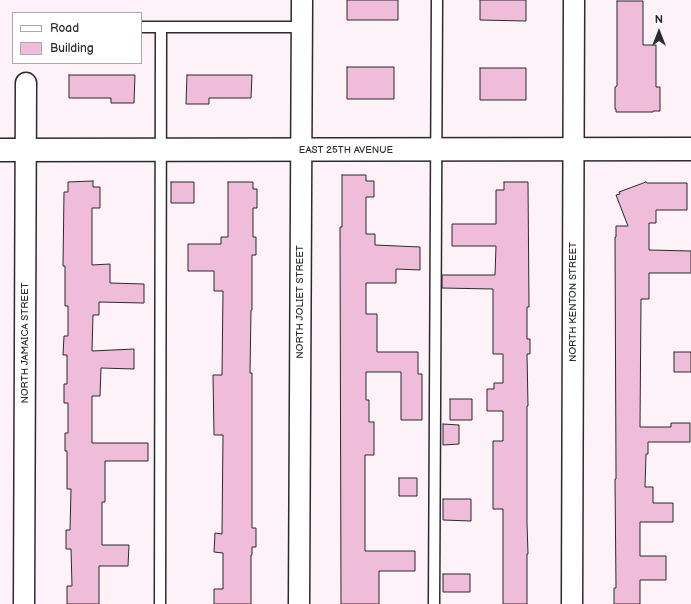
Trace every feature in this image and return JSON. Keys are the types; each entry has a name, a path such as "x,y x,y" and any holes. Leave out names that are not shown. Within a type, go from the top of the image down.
{"street":[{"name":"NORTH JOLIET STREET","path":"299,604 300,150 302,0"},
{"name":"NORTH KENTON STREET","path":"572,604 574,0"},
{"name":"NORTH JAMAICA STREET","path":"24,604 26,83"},
{"name":"EAST 25TH AVENUE","path":"0,150 691,149"}],"lane":[{"path":"434,604 437,0"},
{"path":"142,27 301,27"},
{"path":"160,604 162,27"}],"building":[{"path":"347,0 398,0 398,20 347,20"},
{"path":"480,0 526,0 526,21 480,20"},
{"path":"617,1 643,1 643,45 656,45 656,87 660,87 660,111 616,112 615,87 617,86"},
{"path":"347,67 394,67 394,99 347,99"},
{"path":"480,68 526,68 526,100 480,100"},
{"path":"69,75 135,75 134,103 111,103 111,98 69,98"},
{"path":"187,75 252,75 251,98 209,98 209,104 186,104"},
{"path":"342,175 366,175 366,181 374,181 374,197 366,197 366,234 375,234 375,245 420,247 420,270 396,269 396,283 366,283 366,314 377,314 377,352 418,352 418,374 422,374 422,420 401,420 401,372 366,372 366,400 369,400 369,422 374,422 374,455 365,455 365,551 415,551 415,571 379,571 379,604 341,604 340,227 342,227"},
{"path":"93,181 93,187 100,187 100,208 92,208 92,265 110,264 110,283 144,284 144,303 99,302 99,315 93,315 92,351 134,349 134,369 101,368 100,396 92,396 92,443 148,443 148,461 105,461 105,502 102,502 102,545 129,545 128,566 99,566 99,604 67,604 67,586 72,586 71,549 66,549 66,530 70,530 71,489 67,489 67,451 65,451 65,433 68,433 68,403 64,403 64,384 67,384 67,355 63,355 64,336 68,336 68,306 65,306 65,266 63,266 64,192 68,192 68,182"},
{"path":"171,182 194,182 194,203 171,203"},
{"path":"228,182 253,182 253,189 257,189 257,208 253,208 253,237 256,237 256,255 252,255 250,373 252,373 252,528 256,528 256,547 252,547 251,555 251,604 214,604 214,589 223,589 223,553 214,552 215,533 222,534 223,435 214,435 213,375 222,375 223,291 214,291 214,271 188,271 188,244 221,244 221,237 228,237"},
{"path":"504,182 528,182 529,307 527,307 527,339 530,339 530,354 527,354 527,604 503,604 503,509 493,509 493,441 503,441 503,411 487,411 487,389 494,389 494,383 503,383 503,354 493,354 493,289 442,288 442,275 495,275 496,246 452,246 452,224 496,224 496,190 504,190"},
{"path":"646,182 687,183 687,210 656,210 656,223 649,223 649,250 691,251 691,273 649,273 649,299 641,299 640,427 671,427 671,423 690,423 690,442 648,442 645,487 653,487 653,503 673,503 673,522 640,522 640,556 666,556 666,580 640,580 640,604 614,604 614,588 616,588 615,237 616,226 628,226 616,195 620,194 619,192"},
{"path":"674,352 691,352 691,372 674,372"},
{"path":"450,399 472,399 472,420 450,420"},
{"path":"443,424 459,425 459,444 443,445"},
{"path":"399,478 417,478 417,496 399,496"},
{"path":"443,499 471,499 471,521 443,520"},
{"path":"443,574 470,574 470,592 443,592"}]}
